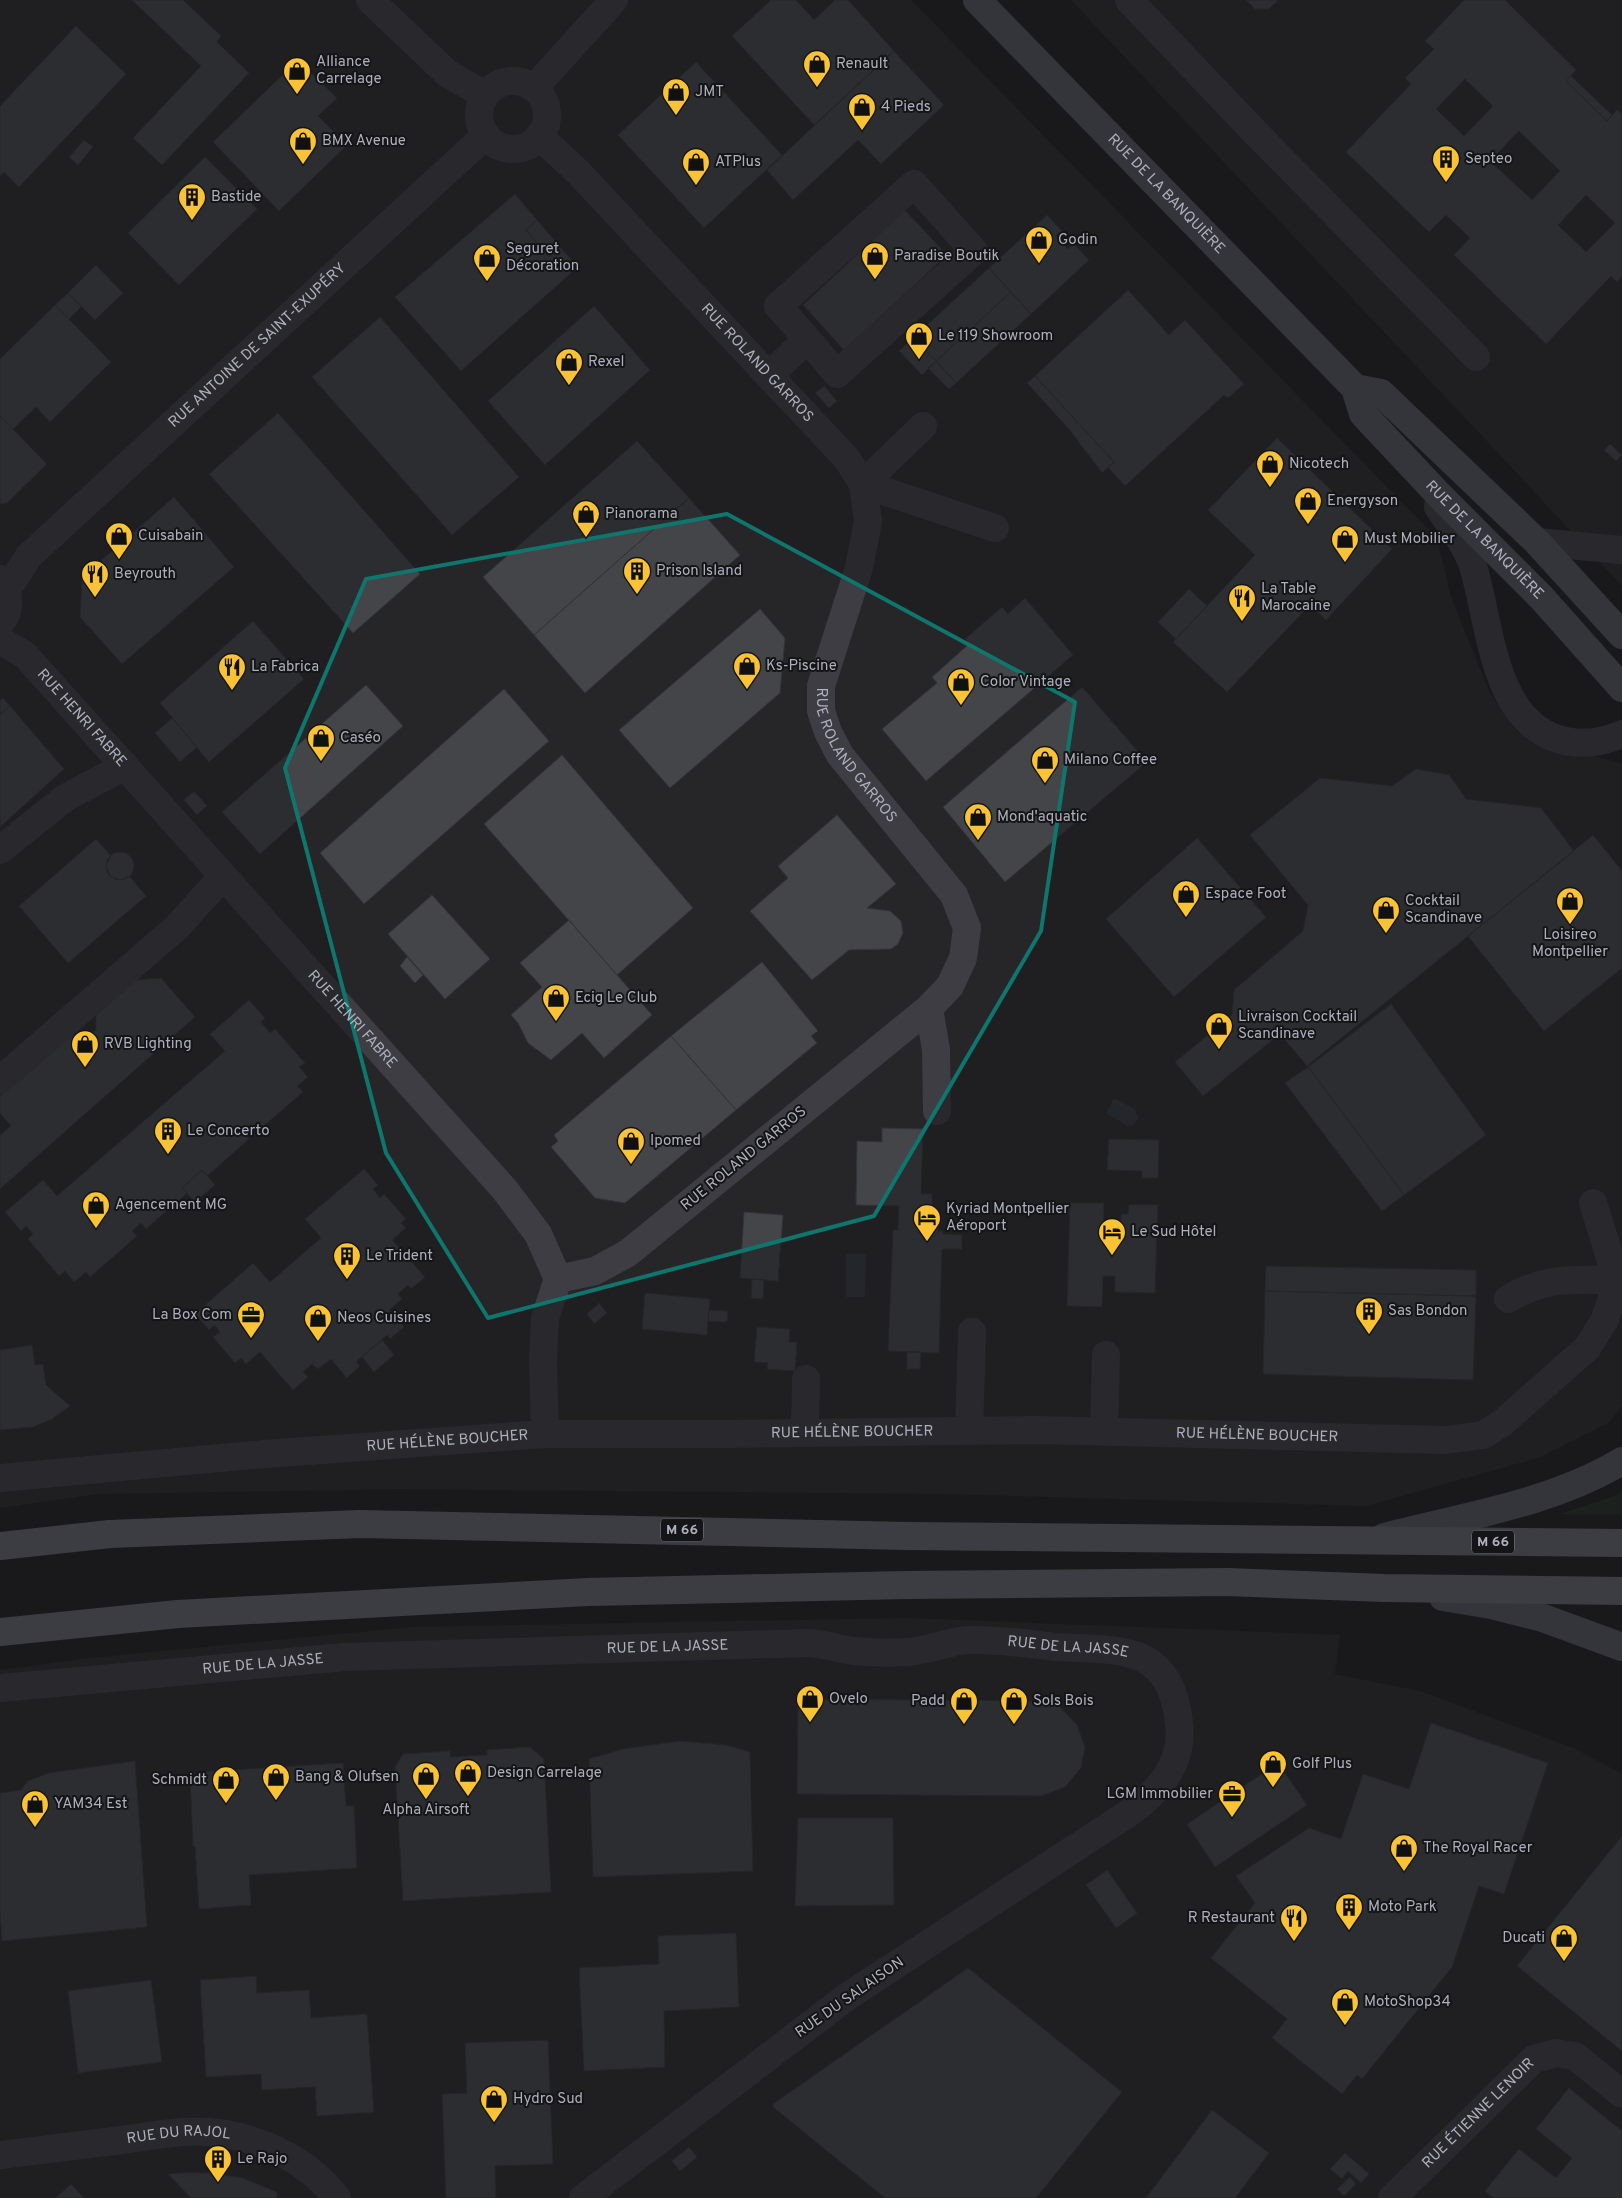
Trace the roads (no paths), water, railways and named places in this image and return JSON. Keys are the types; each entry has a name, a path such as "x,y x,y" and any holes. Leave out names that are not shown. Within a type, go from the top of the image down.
{"highway":[{"name":"M 66","path":"0,1546 110,1534 360,1524 907,1536 1364,1542 1622,1543"},
{"path":"0,1632 178,1614 588,1592 906,1585 1227,1582 1384,1588 1622,1591"}],"main road":[{"name":"RUE DE LA BANQUIÈRE","path":"977,0 1355,388 1363,414 1440,496 1541,597 1622,688"},
{"path":"1355,388 1381,394 1537,542 1622,635"},
{"name":"M 66","path":"1364,1542 1515,1505 1608,1470 1622,1461"},
{"path":"1384,1588 1508,1609 1544,1618 1622,1647"}],"street":[{"path":"370,0 448,74 485,95"},
{"path":"534,88 614,0"},
{"path":"1129,0 1250,127 1476,357"},
{"path":"514,81 534,88 545,106 545,126 539,136 532,143 512,149 493,143 480,126 480,105 485,95 493,87 514,81"},
{"name":"RUE ANTOINE DE SAINT-EXUPÉRY","path":"3,594 29,556 486,136"},
{"name":"RUE ROLAND GARROS","path":"539,136 577,171 847,459 863,484 868,521 859,568 821,686 821,711 828,732 840,756 954,895 967,928 963,958 950,986 929,1008 628,1253 595,1271 558,1279"},
{"path":"914,184 974,251 838,374 807,339 778,306 914,184"},
{"path":"769,376 807,339"},
{"path":"923,426 863,484 995,528"},
{"path":"1440,496 1438,507 1473,565 1498,666 1517,710 1536,730 1565,742 1601,741 1622,734"},
{"path":"1537,542 1622,550"},
{"name":"RUE HENRI FABRE","path":"3,594 25,655"},
{"name":"RUE HENRI FABRE","path":"0,640 25,655 504,1190 538,1234 558,1279"},
{"path":"0,850 65,798 125,766"},
{"path":"0,1080 176,928 223,876"},
{"path":"929,1008 936,1050 937,1111"},
{"path":"1508,1299 1527,1288 1556,1280 1620,1275 1594,1203"},
{"name":"RUE HÉLÈNE BOUCHER","path":"0,1478 266,1454 545,1434 1037,1430 1446,1440 1483,1435 1515,1413 1587,1348 1604,1321 1620,1275"},
{"path":"545,1434 543,1360 545,1318 558,1279"},
{"path":"970,1431 972,1332"},
{"path":"1104,1431 1106,1355"},
{"path":"805,1433 806,1379"},
{"name":"RUE DE LA JASSE","path":"0,1688 362,1656 809,1642 867,1652 904,1652 928,1650 971,1640 1106,1648 1137,1654 1154,1665 1170,1688 1179,1723 1180,1739 1177,1757 1171,1769 1155,1792 1129,1813"},
{"name":"RUE DU SALAISON","path":"583,2198 848,1996 1129,1813"},
{"name":"RUE ÉTIENNE LENOIR","path":"1406,2194 1534,2059 1556,2053 1575,2056 1622,2094"},
{"name":"RUE DU RAJOL","path":"0,2155 183,2132 225,2134 260,2143 294,2158 328,2186 337,2198"}],"place":[{"name":"Renault","path":"817,88"},
{"name":"Alliance Carrelage","path":"297,95"},
{"name":"JMT","path":"676,116"},
{"name":"4 Pieds","path":"862,131"},
{"name":"BMX Avenue","path":"303,165"},
{"name":"Septeo","path":"1446,183"},
{"name":"ATPlus","path":"696,186"},
{"name":"Bastide","path":"192,221"},
{"name":"Godin","path":"1039,264"},
{"name":"Paradise Boutik","path":"875,280"},
{"name":"Seguret Décoration","path":"487,282"},
{"name":"Le 119 Showroom","path":"919,360"},
{"name":"Rexel","path":"569,386"},
{"name":"Nicotech","path":"1270,488"},
{"name":"Energyson","path":"1308,525"},
{"name":"Pianorama","path":"586,538"},
{"name":"Cuisabain","path":"119,560"},
{"name":"Must Mobilier","path":"1345,563"},
{"name":"Prison Island","path":"637,595"},
{"name":"Beyrouth","path":"95,598"},
{"name":"La Table Marocaine","path":"1242,622"},
{"name":"Ks-Piscine","path":"747,690"},
{"name":"La Fabrica","path":"232,691"},
{"name":"Color Vintage","path":"961,706"},
{"name":"Caséo","path":"321,762"},
{"name":"Milano Coffee","path":"1045,784"},
{"name":"Mond'aquatic","path":"978,841"},
{"name":"Espace Foot","path":"1186,918"},
{"name":"Loisireo Montpellier","path":"1570,925"},
{"name":"Cocktail Scandinave","path":"1386,934"},
{"name":"Ecig Le Club","path":"556,1022"},
{"name":"Livraison Cocktail Scandinave","path":"1219,1050"},
{"name":"RVB Lighting","path":"85,1068"},
{"name":"Le Concerto","path":"168,1155"},
{"name":"Ipomed","path":"631,1165"},
{"name":"Agencement MG","path":"96,1229"},
{"name":"Kyriad Montpellier Aéroport","path":"927,1242"},
{"name":"Le Sud Hôtel","path":"1112,1256"},
{"name":"Le Trident","path":"347,1280"},
{"name":"Sas Bondon","path":"1369,1335"},
{"name":"La Box Com","path":"251,1339"},
{"name":"Neos Cuisines","path":"318,1342"},
{"name":"Ovelo","path":"810,1723"},
{"name":"Padd","path":"964,1725"},
{"name":"Sols Bois","path":"1014,1725"},
{"name":"Golf Plus","path":"1273,1788"},
{"name":"Design Carrelage","path":"468,1797"},
{"name":"Alpha Airsoft","path":"426,1800"},
{"name":"Bang & Olufsen","path":"276,1801"},
{"name":"Schmidt","path":"226,1804"},
{"name":"LGM Immobilier","path":"1232,1818"},
{"name":"YAM34 Est","path":"35,1828"},
{"name":"The Royal Racer","path":"1404,1872"},
{"name":"Moto Park","path":"1349,1931"},
{"name":"R Restaurant","path":"1294,1942"},
{"name":"Ducati","path":"1564,1962"},
{"name":"MotoShop34","path":"1345,2026"},
{"name":"Hydro Sud","path":"494,2123"},
{"name":"Le Rajo","path":"218,2183"}]}
